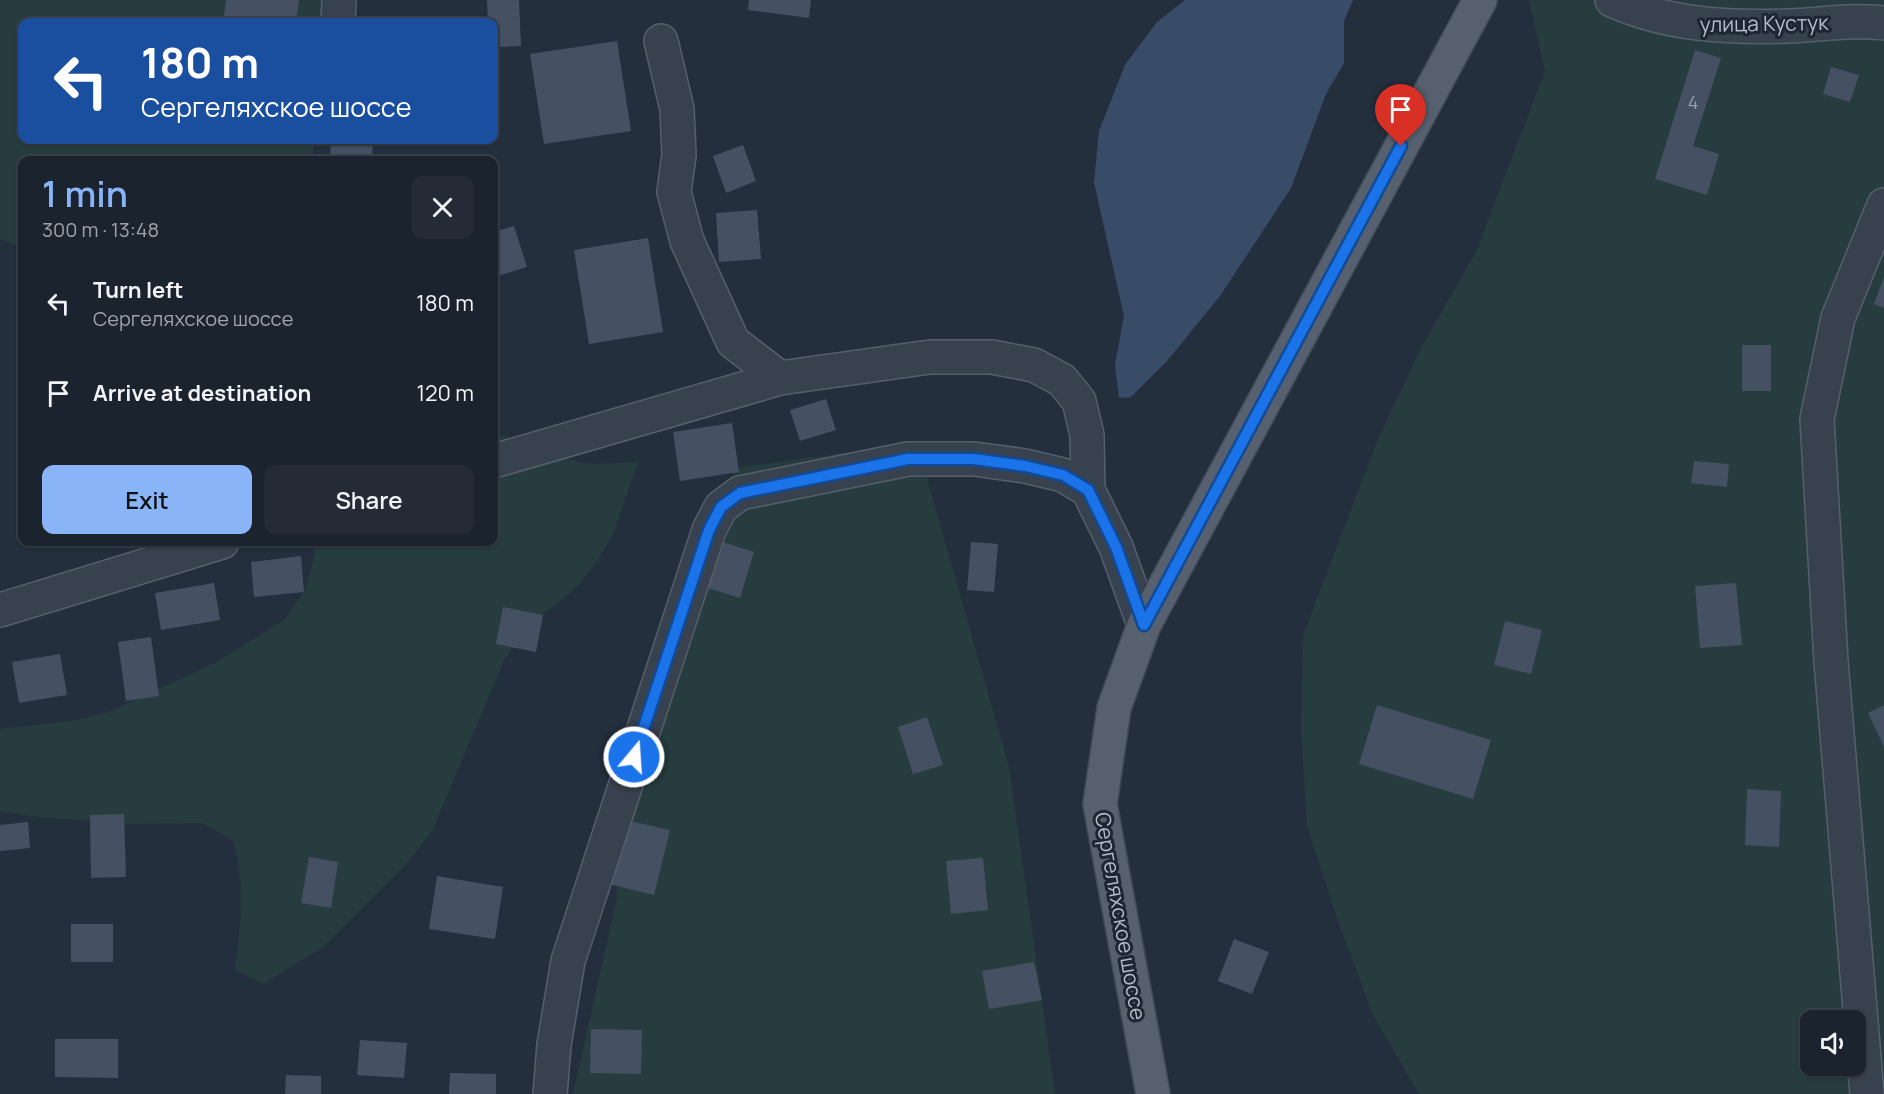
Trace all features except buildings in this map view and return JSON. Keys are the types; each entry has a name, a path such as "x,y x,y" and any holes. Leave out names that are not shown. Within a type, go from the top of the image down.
{"main road":[{"name":"Сергеляхское шоссе","path":"1153,1094 1100,804 1114,708 1144,625 1480,0"}],"street":[{"path":"338,18 339,0"},
{"name":"улица Кустук","path":"1612,0 1693,24 1788,26 1858,20 1884,23"},
{"path":"661,41 677,109 679,155 674,192 687,241 733,342 780,378"},
{"path":"1866,1082 1831,661 1817,420 1838,318 1884,205"},
{"path":"498,460 780,378 930,357 992,357 1034,366 1062,380 1079,401 1087,435 1088,490 1116,547 1144,625"},
{"path":"550,1094 554,1046 568,961 709,530 721,507 740,493 908,459 974,459 1025,466 1063,475 1088,490"},
{"path":"0,610 209,546"},
{"path":"1866,1082 1884,1042"}],"green space":[{"path":"0,0 322,0 321,18 18,18 18,144 314,144 313,156 18,156 18,246 0,239"},
{"path":"1529,0 1884,0 1884,1094 1419,1094 1373,1015 1339,924 1307,826 1301,729 1303,635 1378,439 1423,344 1476,252 1545,71"},
{"path":"498,434 557,458 595,464 638,462 614,532 598,560 578,586 525,629 505,658 433,829 408,862 324,946 264,984 235,970 241,889 233,841 203,823 132,824 37,817 0,811 0,729 78,720 111,711 215,663 284,620 305,590 314,558 315,546 498,546"},
{"path":"917,443 1009,767 1055,1094 573,1094 617,898 614,827 639,716 735,468"}],"water":[{"path":"1185,0 1353,0 1344,21 1344,63 1326,94 1291,188 1220,296 1167,361 1131,397 1119,398 1115,365 1124,316 1094,182 1099,131 1125,65 1157,22"}],"route":[{"path":"634,757 709,530 721,507 740,493 908,459 974,459 1025,466 1063,475 1088,490 1116,547 1144,625 1401,146"}]}
